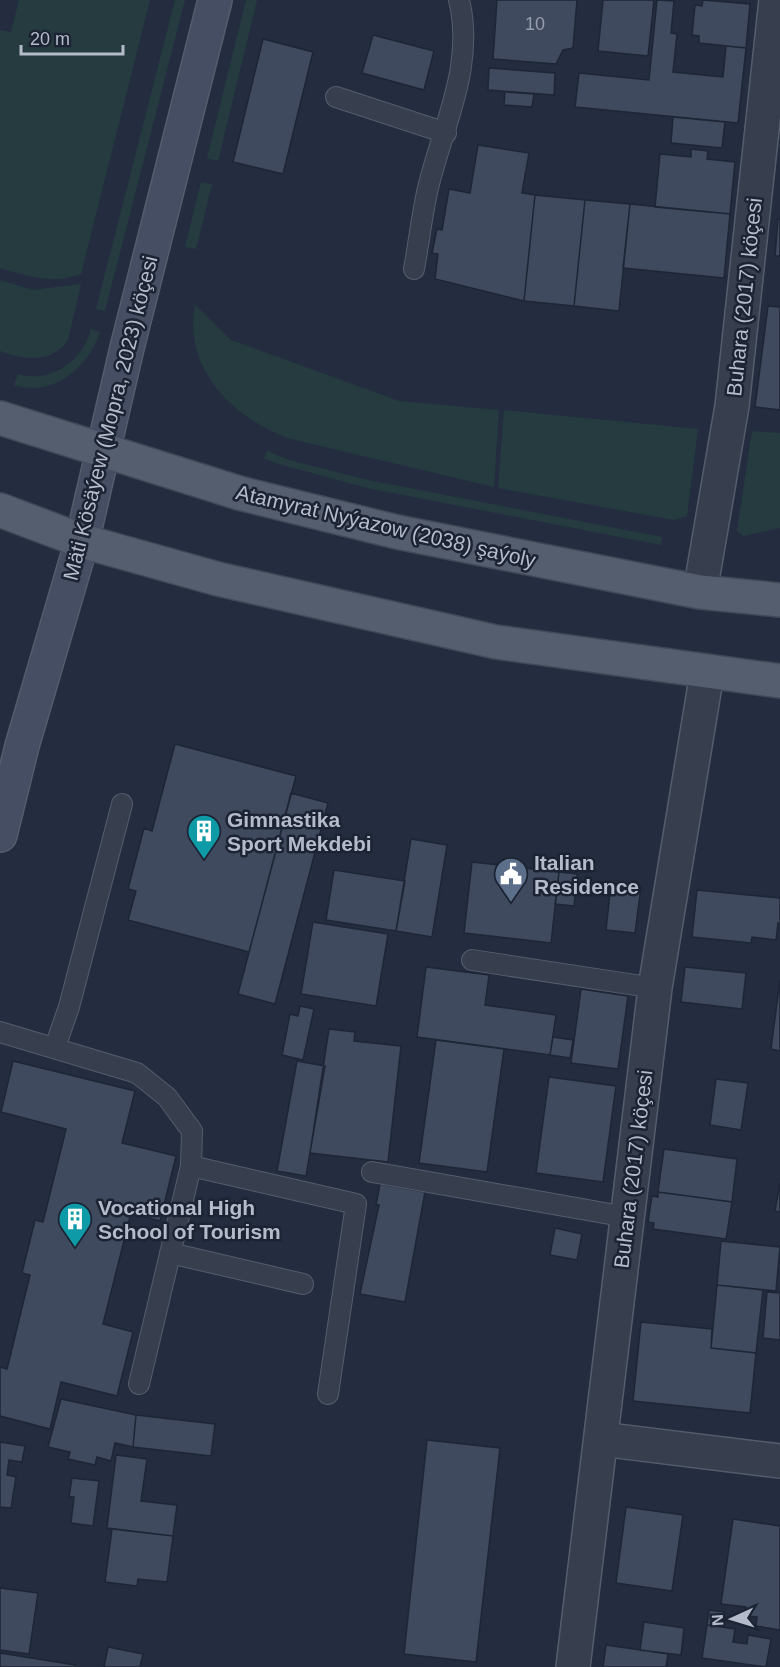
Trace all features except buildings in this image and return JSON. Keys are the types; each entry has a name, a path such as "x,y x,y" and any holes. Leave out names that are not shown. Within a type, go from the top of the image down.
{"main road":[{"name":"Atamyrat Nyýazow (2038) şaýoly","path":"0,418 105,449 239,493 304,511 507,556 700,591 780,600"},
{"path":"0,510 82,541 218,579 496,642 707,673 780,681"}],"street":[{"name":"Mäti Kösäýew (Mopra, 2023) köçesi","path":"0,836 22,746 82,541 127,348 215,0"},
{"name":"Buhara (2017) köçesi","path":"700,591 732,406 776,0"},
{"name":"Buhara (2017) köçesi","path":"573,1667 655,988 707,673"},
{"path":"601,1439 780,1461"}],"lane":[{"path":"414,269 428,188 454,107 464,39 459,0"},
{"path":"336,97 446,133"},
{"path":"55,1047 69,1007 122,804"},
{"path":"472,960 655,988"},
{"path":"0,1032 137,1072 167,1097 192,1131 190,1166 139,1384"},
{"path":"190,1166 356,1204 328,1394"},
{"path":"372,1172 627,1217"},
{"path":"170,1253 303,1284"}],"green space":[{"path":"19,0 150,0 81,274 60,279 40,278 0,268 0,30 11,32"},
{"path":"175,0 185,0 105,311 96,309"},
{"path":"246,0 257,0 218,161 207,158"},
{"path":"201,182 212,184 196,249 185,247"},
{"path":"0,280 33,290 81,284 68,340 61,348 54,353 37,358 0,351"},
{"path":"195,305 231,340 399,401 499,410 494,487 291,439 250,419 217,389 205,371 197,351 193,329"},
{"path":"91,329 100,332 95,345 78,368 68,377 42,387 28,388 14,385 18,374 42,376 64,367 81,351"},
{"path":"504,410 698,429 687,516 674,520 498,488"},
{"path":"752,431 780,433 780,528 743,536 737,531"},
{"path":"267,451 289,460 368,480 662,537 661,545 367,488 275,463 264,458"}],"place":[{"name":"Gimnastika Sport Mekdebi","path":"204,860"},
{"name":"Italian Residence","path":"511,903"},
{"name":"Vocational High School of Tourism","path":"75,1248"}]}
